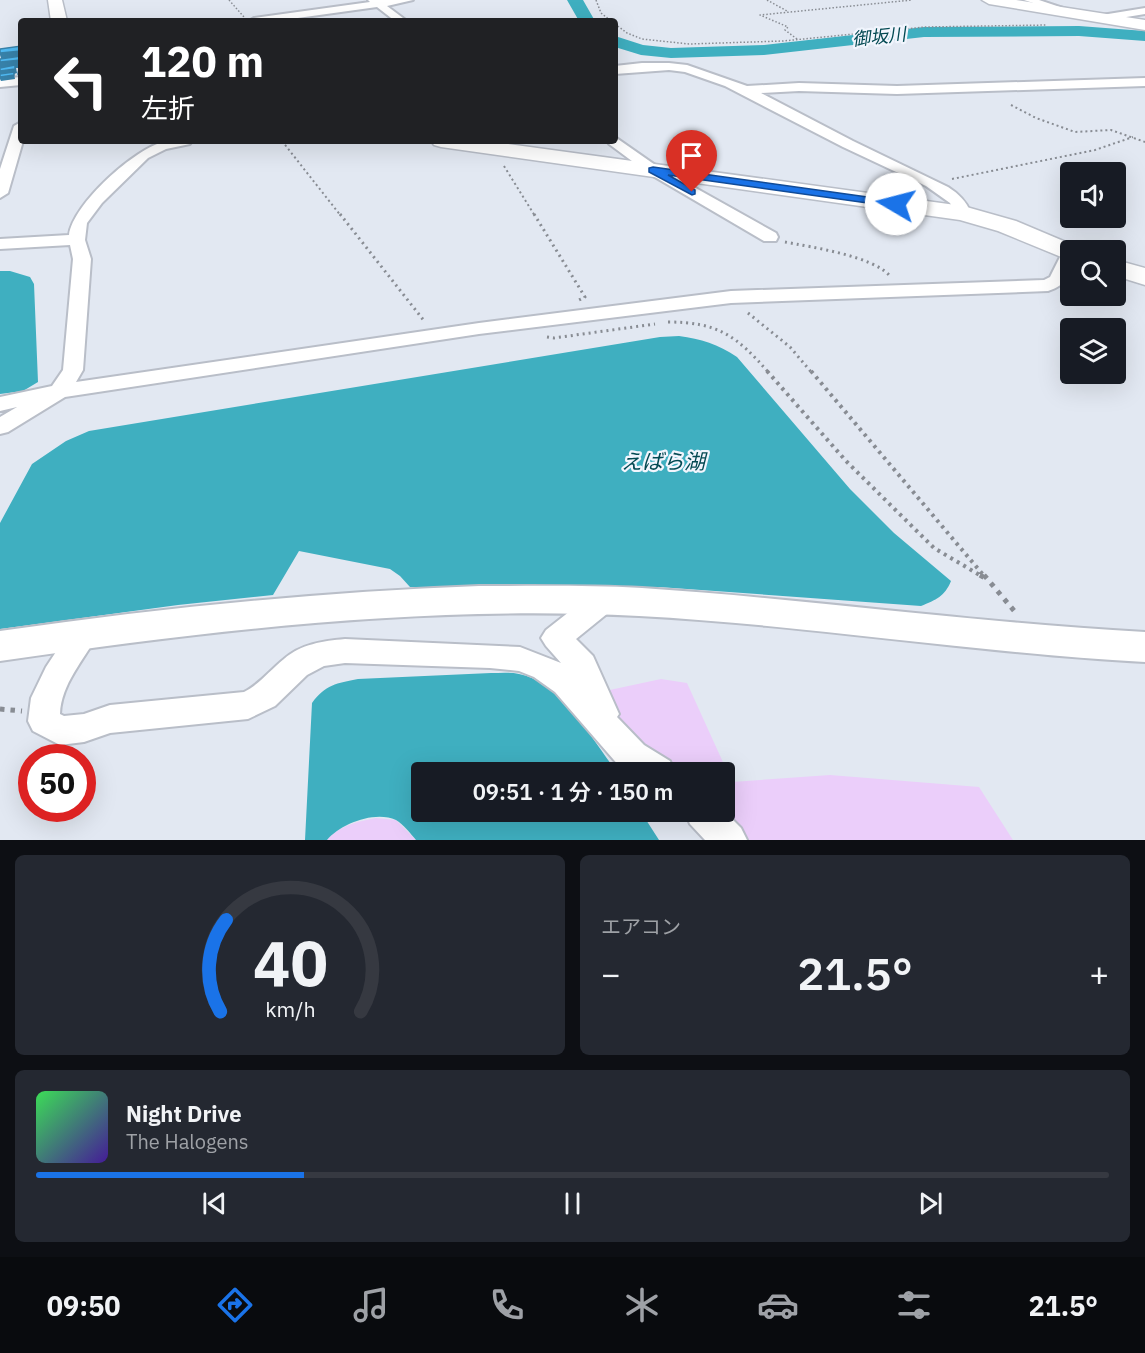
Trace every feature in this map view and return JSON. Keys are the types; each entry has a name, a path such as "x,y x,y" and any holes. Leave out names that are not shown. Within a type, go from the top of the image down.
{"main road":[{"path":"55,0 58,18"},
{"path":"989,0 1145,25"},
{"path":"464,144 963,213 1006,226 1060,249"},
{"path":"1126,271 1145,277"}],"street":[{"path":"273,18 376,2 408,0"},
{"path":"1006,3 1023,0"},
{"path":"1031,0 1080,15"},
{"path":"376,2 398,18"},
{"path":"1102,18 1145,11"},
{"path":"1124,21 1145,31"},
{"path":"618,70 649,65 675,66 748,90 769,99 846,143 931,183 956,200 963,213"},
{"path":"0,83 18,81"},
{"path":"748,90 799,87 897,90 1145,82"},
{"path":"0,193 18,136"},
{"path":"0,427 59,391 73,370 82,259 77,240 79,223 143,155 171,144"},
{"path":"618,144 653,170 770,237"},
{"path":"0,244 77,240"},
{"path":"0,404 59,391 510,323 731,297 1048,285 1057,280 1060,274"},
{"path":"0,646 135,625 295,609 518,599 603,601 761,610 1040,640 1145,647"},
{"path":"603,601 556,638 582,665 612,731"},
{"path":"83,633 49,692 43,709 44,721 60,731 84,728 110,719 248,705 264,697 296,666 319,654 345,651 520,659 545,668 566,683 612,731 632,756 642,762"},
{"path":"712,822 729,840"}],"path":[{"path":"229,0 245,18"},
{"path":"596,0 601,13 607,18"},
{"path":"767,0 787,11"},
{"path":"801,39 794,38 785,30 788,27 760,15 912,0"},
{"path":"618,26 642,39 676,44 801,39 925,27 1052,25"},
{"path":"1011,105 1036,118 1075,132 1111,130 1145,142"},
{"path":"931,183 1095,150 1133,136"},
{"path":"284,144 428,325"},
{"path":"494,148 585,297 577,302"},
{"path":"770,237 788,244 823,248 884,269 901,290"},
{"path":"731,297 790,347 1040,640"},
{"path":"510,323 514,330 554,338 670,322 714,325 731,334 747,348 846,461 934,548 985,578"}],"shaded area":[{"path":"661,679 687,683 723,762 660,762 613,715 605,691"},
{"path":"830,775 979,787 1013,840 743,840 731,822 735,822 735,782"},
{"path":"376,818 396,820 416,840 327,840 343,828"}],"water":[{"path":"0,271 10,271 30,277 34,284 38,382 23,391 0,394"},
{"name":"えばら湖","path":"679,336 709,343 737,357 850,489 894,533 951,581 943,594 921,606 659,587 410,587 390,569 299,551 273,595 178,605 0,629 0,523 32,464 66,441 89,431 660,337"},
{"path":"491,673 519,674 534,679 562,700 610,762 411,762 411,822 647,822 659,840 416,840 396,820 378,817 349,824 327,840 305,840 312,703 327,689 358,679"}],"building":[{"path":"18,46 18,51 0,53 0,49"},
{"path":"18,56 18,60 0,62 0,59"},
{"path":"15,65 15,69 0,71 0,68"},
{"path":"14,72 14,75 0,77 0,74"}],"waterway":[{"name":"御坂川","path":"575,0 585,18"},
{"name":"御坂川","path":"618,42 641,50 671,53 764,50 924,32 1079,31 1145,36"}],"route":[{"path":"692,192 653,170 896,204"}]}
